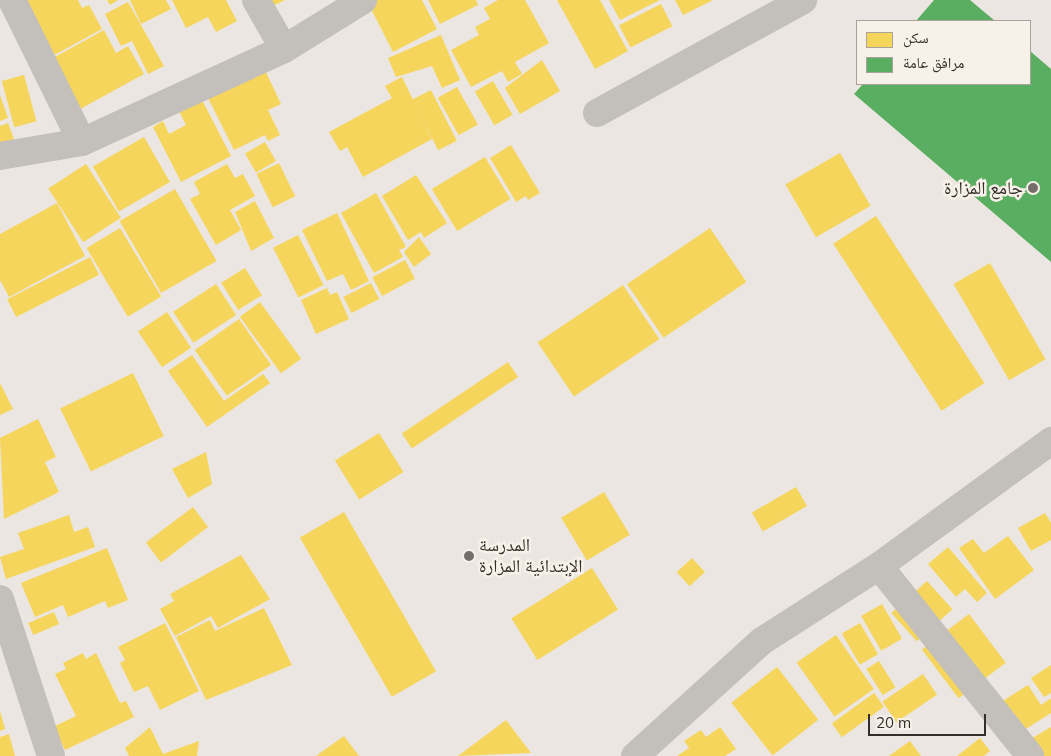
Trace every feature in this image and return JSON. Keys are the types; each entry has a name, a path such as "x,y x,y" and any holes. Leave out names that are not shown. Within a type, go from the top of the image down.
{"street":[{"path":"12,0 82,142"},
{"path":"256,0 284,50"},
{"path":"0,156 82,142 284,50 363,0"},
{"path":"597,113 803,0"},
{"path":"635,756 762,640 879,566 1051,441"},
{"path":"879,566 1030,756"},
{"path":"0,599 51,756"}],"building: سكن":[{"path":"24,0 78,0 82,8 89,5 102,29 49,58"},
{"path":"107,0 118,0 110,5"},
{"path":"130,0 166,0 171,9 141,24"},
{"path":"172,0 226,0 237,21 216,32 208,17 186,28"},
{"path":"262,0 285,0 267,9"},
{"path":"377,0 422,0 437,29 393,52 369,5"},
{"path":"428,0 476,0 478,5 440,24"},
{"path":"498,0 525,0 549,43 515,62 522,74 508,82 502,71 471,87 451,50 479,35 475,27 490,19 484,8"},
{"path":"557,0 600,0 628,51 595,69"},
{"path":"609,0 660,0 620,20"},
{"path":"675,0 713,0 683,15"},
{"path":"128,2 164,66 148,74 132,41 121,46 105,14"},
{"path":"661,4 672,26 630,48 619,25"},
{"path":"104,30 116,53 128,46 144,74 73,113 53,58"},
{"path":"441,35 460,80 442,88 432,66 396,77 388,58"},
{"path":"542,60 560,91 520,114 505,88"},
{"path":"264,68 281,104 268,110 280,135 268,141 265,135 234,150 205,92"},
{"path":"24,75 36,121 14,127 2,81"},
{"path":"402,77 432,139 363,177 347,147 340,151 329,132 392,98 385,86"},
{"path":"493,81 512,115 494,125 475,92"},
{"path":"457,87 478,125 459,135 438,98"},
{"path":"431,90 457,141 438,150 412,100"},
{"path":"0,95 8,118 0,121"},
{"path":"200,96 231,156 181,182 153,127 163,121 169,134 186,125 177,107"},
{"path":"8,123 14,139 0,144 0,126"},
{"path":"144,137 170,182 119,212 93,166"},
{"path":"265,142 276,161 256,173 245,154"},
{"path":"511,145 540,193 528,200 526,196 516,202 490,158"},
{"path":"840,153 870,206 816,237 785,184"},
{"path":"485,157 510,199 457,231 432,189"},
{"path":"279,163 295,196 273,207 257,174"},
{"path":"86,164 121,218 83,242 48,189"},
{"path":"227,164 235,178 243,174 255,196 230,210 241,230 216,245 190,199 200,194 194,182"},
{"path":"416,175 447,223 424,238 421,232 408,240 382,196"},
{"path":"175,189 217,261 161,293 120,221"},
{"path":"376,193 406,247 399,250 403,257 374,273 341,213"},
{"path":"255,201 274,238 251,251 235,212"},
{"path":"57,203 85,256 9,297 0,280 0,234"},
{"path":"337,213 369,281 351,290 343,274 327,281 302,230"},
{"path":"876,216 984,383 942,411 833,244"},
{"path":"120,228 161,297 128,317 87,248"},
{"path":"710,228 746,282 663,338 627,284"},
{"path":"298,235 323,285 298,298 273,248"},
{"path":"419,237 431,254 414,267 404,252"},
{"path":"90,257 99,275 16,317 7,299"},
{"path":"405,260 415,279 382,296 372,277"},
{"path":"990,263 1046,359 1009,380 954,284"},
{"path":"245,268 262,295 238,310 221,283"},
{"path":"371,283 379,299 352,313 343,297"},
{"path":"216,284 236,315 193,343 173,312"},
{"path":"623,285 659,339 574,396 538,343"},
{"path":"327,288 330,295 337,292 349,319 316,334 301,300"},
{"path":"260,302 301,359 281,373 240,317"},
{"path":"167,312 191,348 162,367 138,332"},
{"path":"239,319 271,365 227,396 195,350"},
{"path":"192,355 224,401 263,374 270,383 207,427 168,371"},
{"path":"508,362 518,377 412,448 402,434"},
{"path":"133,373 164,436 91,471 60,409"},
{"path":"0,383 13,409 0,415"},
{"path":"38,419 56,457 45,462 59,492 4,519 0,438"},
{"path":"379,433 403,472 359,500 335,461"},
{"path":"206,452 212,484 188,498 172,469"},
{"path":"796,487 807,506 763,532 752,512"},
{"path":"604,492 630,535 587,561 561,518"},
{"path":"193,507 208,527 161,562 146,543"},
{"path":"344,512 436,671 392,697 300,538"},
{"path":"1045,513 1051,523 1051,540 1031,551 1018,528"},
{"path":"69,515 74,532 88,527 95,547 6,579 0,557 24,549 18,533"},
{"path":"1008,536 1034,570 995,599 959,548 973,539 984,553"},
{"path":"948,547 987,593 977,602 965,589 956,597 928,564"},
{"path":"107,548 128,600 108,608 105,601 68,617 63,605 35,617 21,583"},
{"path":"241,555 270,599 218,628 211,616 175,636 160,609 174,601 170,594"},
{"path":"692,558 705,572 690,586 677,572"},
{"path":"592,568 618,610 537,660 511,618"},
{"path":"927,581 952,609 917,641 891,613"},
{"path":"882,604 902,639 881,651 861,616"},
{"path":"264,608 292,665 206,700 176,637 210,620 215,631"},
{"path":"54,612 59,624 33,635 28,623"},
{"path":"969,614 1006,663 959,698 922,650"},
{"path":"165,623 199,691 160,710 148,686 134,692 120,663 125,660 118,647"},
{"path":"860,623 878,654 860,665 842,634"},
{"path":"836,635 874,689 835,717 797,663"},
{"path":"83,653 86,659 96,653 120,703 126,701 134,717 65,750 53,727 76,716 55,674 66,669 63,663"},
{"path":"879,661 895,687 883,695 866,669"},
{"path":"1051,665 1051,693 1044,697 1031,678"},
{"path":"777,667 818,720 773,756 731,703"},
{"path":"923,674 937,695 896,722 882,701"},
{"path":"1028,685 1041,705 1051,698 1051,713 1007,741 987,711"},
{"path":"874,693 884,707 842,737 832,724"},
{"path":"0,711 5,729 0,731"},
{"path":"506,720 531,753 458,756"},
{"path":"150,727 163,754 199,741 197,756 129,756 125,748"},
{"path":"720,727 736,749 725,756 677,756 689,748 684,741 701,730 706,737"},
{"path":"1051,727 1051,756 1023,756 1017,747"},
{"path":"9,734 15,756 0,756 0,737"},
{"path":"344,736 359,756 316,756"},
{"path":"980,738 990,751 984,756 957,756"},
{"path":"910,741 921,756 889,756"}],"building: مرافق عامة":[{"path":"934,0 970,0 994,20 917,20"},
{"path":"1031,52 1051,69 1051,262 854,94 862,85 1031,85"}],"place":[{"name":"جامع المزارة","path":"1033,188"},
{"name":"المدرسة الإبتدائية المزارة","path":"469,556"}]}
